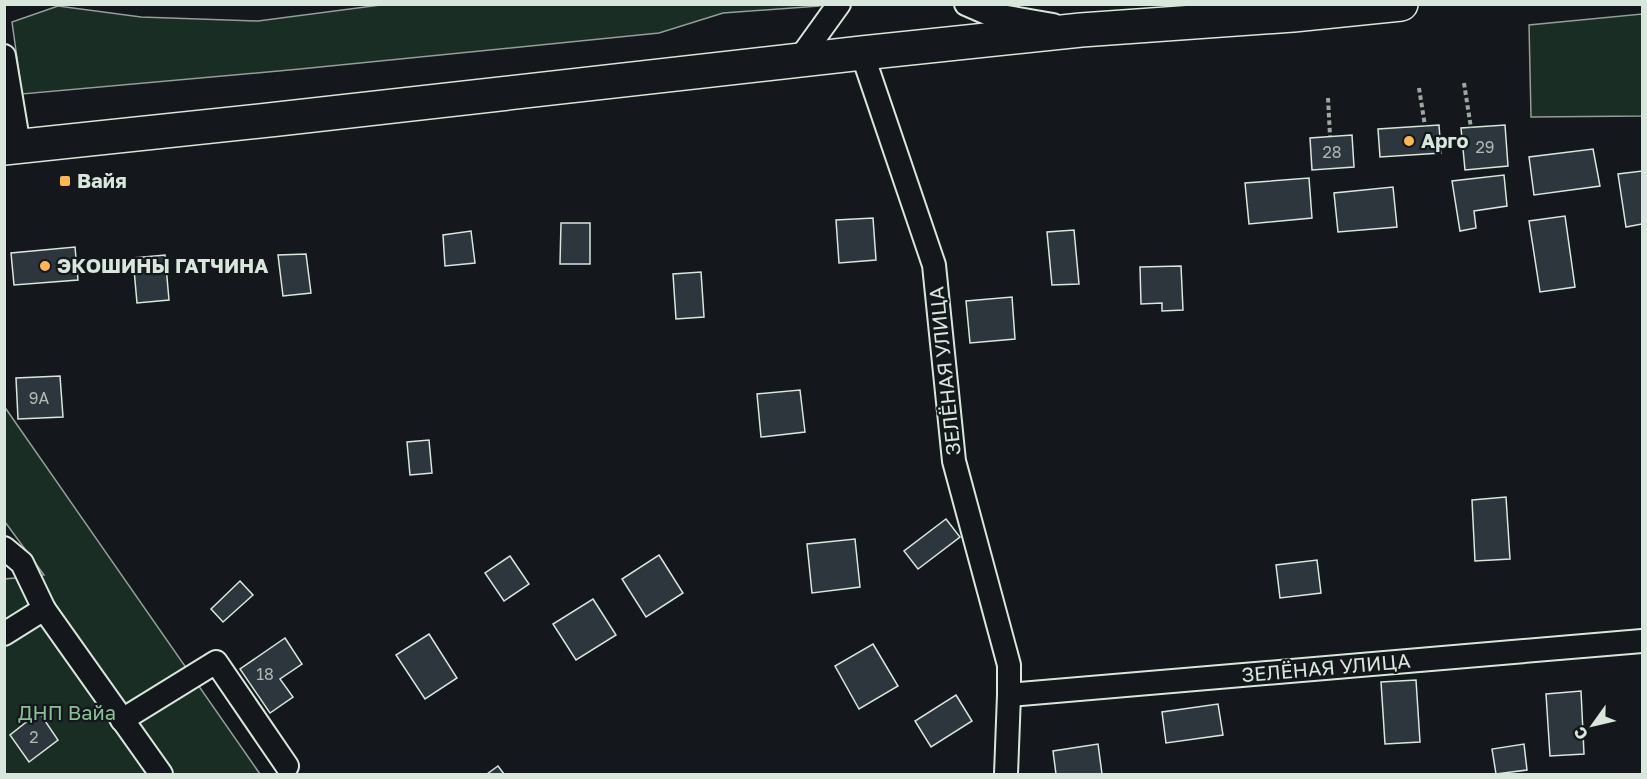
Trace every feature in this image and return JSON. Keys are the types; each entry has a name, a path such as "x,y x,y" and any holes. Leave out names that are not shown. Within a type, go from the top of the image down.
{"main road":[{"path":"1081,30 1167,4"},
{"path":"12,147 1081,30 1293,15 1401,4"}],"street":[{"path":"798,61 839,4"},
{"path":"966,4 989,14 1081,30"},
{"name":"ЗЕЛЁНАЯ УЛИЦА","path":"862,53 934,265 954,461 1009,665 1006,774"},
{"path":"4,56 12,147"},
{"path":"4,548 22,563 44,609 161,774"},
{"path":"4,633 44,609"},
{"name":"ЗЕЛЁНАЯ УЛИЦА","path":"1009,694 1642,640"},
{"path":"122,720 216,662 287,766"}],"path":[{"path":"1464,83 1471,128"},
{"path":"1419,88 1425,126"},
{"path":"1328,98 1330,136"}],"green space":[{"path":"388,4 822,5 723,13 659,33 22,94 12,22 58,6 141,17 258,21"},
{"path":"1642,14 1642,116 1531,117 1529,25"},
{"name":"ДНП Вайа","path":"4,406 260,774 5,774 5,579 44,575 5,522"}],"building":[{"name":"Арго","path":"1439,125 1441,153 1380,157 1378,129"},
{"path":"1505,125 1508,166 1465,170 1461,128"},
{"path":"1352,135 1354,167 1312,170 1310,138"},
{"path":"1593,149 1600,186 1534,195 1529,157"},
{"path":"1642,171 1642,224 1626,227 1618,174"},
{"path":"1504,175 1507,206 1474,211 1476,228 1460,231 1452,181"},
{"path":"1309,178 1312,218 1249,224 1245,183"},
{"path":"1393,187 1397,227 1338,232 1334,193"},
{"path":"1565,216 1575,287 1540,292 1529,221"},
{"path":"873,218 876,260 839,263 836,220"},
{"path":"561,223 590,223 590,264 560,264"},
{"path":"1074,230 1079,284 1052,285 1047,232"},
{"path":"471,231 475,263 445,266 443,235"},
{"name":"ЭКОШИНЫ ГАТЧИНА","path":"75,247 78,280 14,285 11,253"},
{"path":"306,254 311,293 283,296 278,255"},
{"path":"165,255 169,300 137,303 133,258"},
{"path":"1181,266 1183,310 1162,311 1162,303 1141,304 1140,267"},
{"path":"701,272 704,317 676,319 673,274"},
{"path":"1012,297 1015,339 970,343 966,301"},
{"path":"60,376 63,417 18,419 16,378"},
{"path":"800,390 805,432 761,437 757,394"},
{"path":"429,440 432,473 410,475 407,442"},
{"path":"1506,497 1510,559 1475,561 1472,500"},
{"path":"946,519 960,537 918,569 904,551"},
{"path":"855,539 860,587 812,593 807,544"},
{"path":"659,555 683,593 646,617 622,579"},
{"path":"510,556 529,584 504,601 485,573"},
{"path":"1317,560 1321,593 1280,598 1276,565"},
{"path":"240,581 253,595 223,622 211,609"},
{"path":"593,599 616,635 576,660 553,624"},
{"path":"429,634 457,678 425,699 396,655"},
{"path":"285,638 302,664 280,679 293,697 270,713 240,669"},
{"path":"873,644 898,686 859,709 835,666"},
{"path":"1416,680 1420,742 1385,744 1381,682"},
{"path":"1581,691 1584,754 1550,756 1546,694"},
{"path":"956,695 972,721 931,747 915,721"},
{"path":"1218,704 1223,735 1166,743 1162,712"},
{"path":"39,712 58,740 29,762 10,735"},
{"path":"1098,744 1102,774 1056,774 1053,751"},
{"path":"1524,744 1527,770 1496,774 1492,749"},
{"path":"498,766 504,774 487,774"}],"place":[{"name":"Арго","path":"1409,141"},
{"name":"Вайя","path":"65,181"},
{"name":"ЭКОШИНЫ ГАТЧИНА","path":"45,266"}]}
